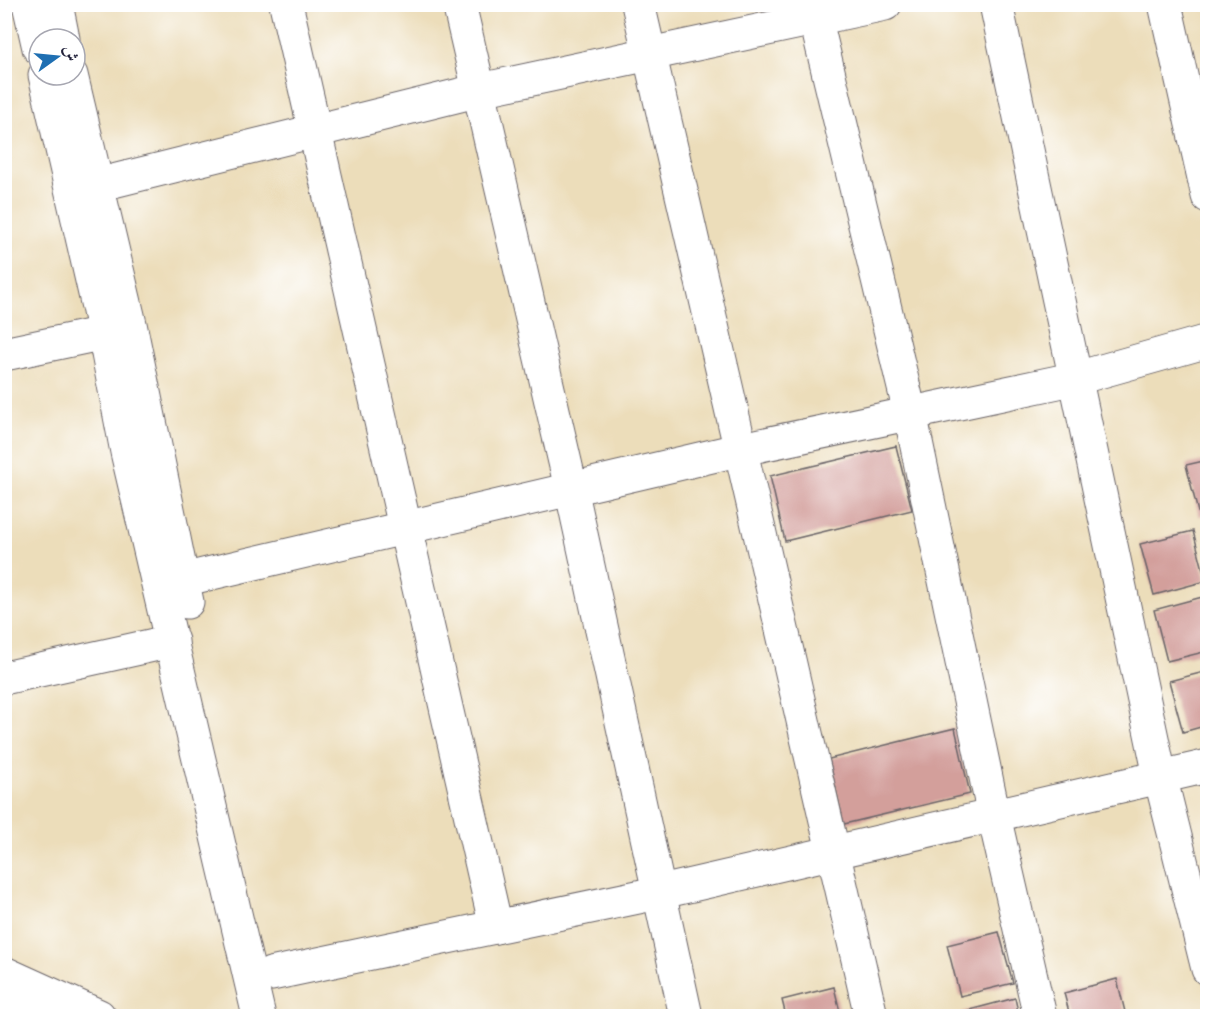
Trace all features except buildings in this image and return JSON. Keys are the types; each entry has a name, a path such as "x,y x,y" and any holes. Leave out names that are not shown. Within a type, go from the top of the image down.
{"street":[{"path":"29,4 34,27"},
{"path":"56,4 61,27"},
{"path":"286,4 407,527 496,927"},
{"path":"459,4 571,488 657,893 686,1017"},
{"path":"638,4 871,1017"},
{"path":"97,185 480,90 650,56 813,11 885,4"},
{"path":"996,4 1160,776 1208,969"},
{"path":"1164,4 1208,196"},
{"path":"813,11 910,412 994,816 1040,1017"},
{"path":"48,87 104,333 127,452 259,1017"},
{"path":"74,87 130,324 182,580 280,1017"},
{"path":"4,354 104,333"},
{"path":"182,580 742,449 1077,378 1208,341"},
{"path":"4,678 172,641"},
{"path":"271,974 833,854 1208,765"},
{"path":"4,974 99,1017"},
{"path":"4,999 43,1017"}]}
